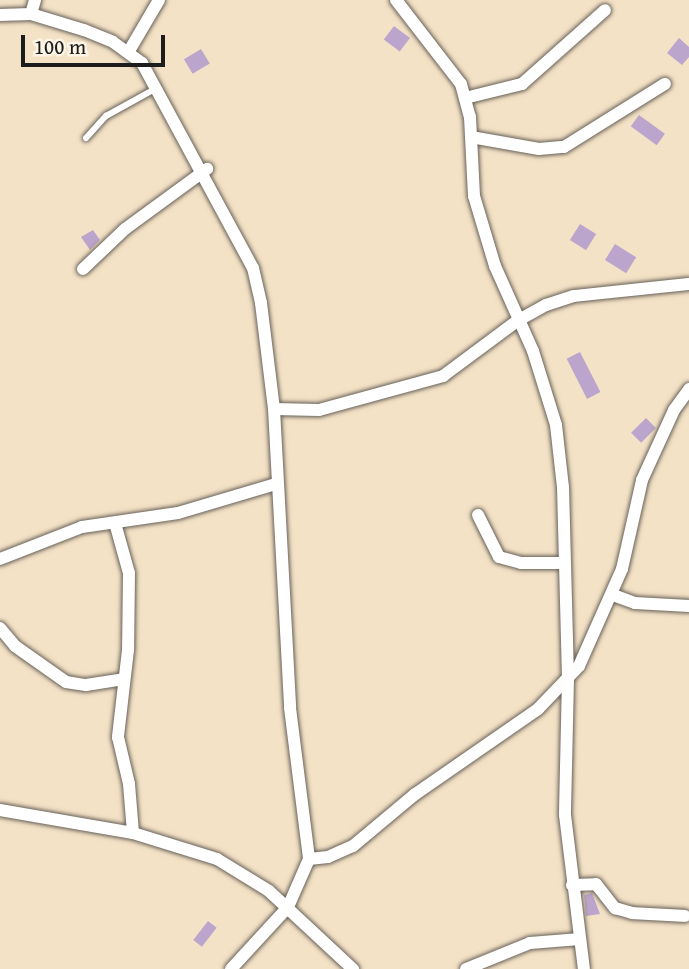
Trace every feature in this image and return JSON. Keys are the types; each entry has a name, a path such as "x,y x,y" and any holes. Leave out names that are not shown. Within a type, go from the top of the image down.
{"street":[{"path":"31,14 35,0"},
{"path":"129,51 159,0"},
{"path":"396,0 440,51 464,98 471,137 474,196 517,321 533,351 556,425 568,679 565,815 584,969"},
{"path":"464,98 522,84 606,10"},
{"path":"0,15 31,14 129,51 142,63 203,171 253,268 274,409 290,708 309,859 288,907 231,969"},
{"path":"471,137 540,149 564,148 665,84"},
{"path":"83,269 125,229 203,171"},
{"path":"274,409 319,410 407,389 443,376 517,321 546,305 604,289 689,284"},
{"path":"309,859 328,857 354,846 414,795 538,709 568,679 585,656 613,595 642,480 689,390"},
{"path":"0,559 82,527 178,513 276,484"},
{"path":"478,515 499,557 521,563 564,562"},
{"path":"115,523 128,573 124,679 118,737 129,784 133,833"},
{"path":"613,595 635,603 689,606"},
{"path":"0,628 15,646 66,682 86,685 124,679"},
{"path":"0,810 133,833 216,859 288,907 353,969"},
{"path":"572,885 596,884 615,908 632,913 685,916"},
{"path":"466,969 530,943 580,939"}],"lane":[{"path":"86,138 106,116 155,89"}],"building":[{"path":"394,26 410,38 400,52 384,40"},
{"path":"679,38 689,47 689,57 682,65 667,53"},
{"path":"201,49 210,64 193,74 184,59"},
{"path":"639,115 665,134 657,145 631,126"},
{"path":"580,224 596,234 586,250 570,240"},
{"path":"93,230 100,240 90,250 81,237"},
{"path":"615,244 636,257 626,273 605,260"},
{"path":"580,352 600,392 587,399 567,359"},
{"path":"646,418 656,428 641,443 631,433"},
{"path":"592,893 600,914 586,916 584,895"},
{"path":"208,921 217,928 202,947 193,940"}]}
